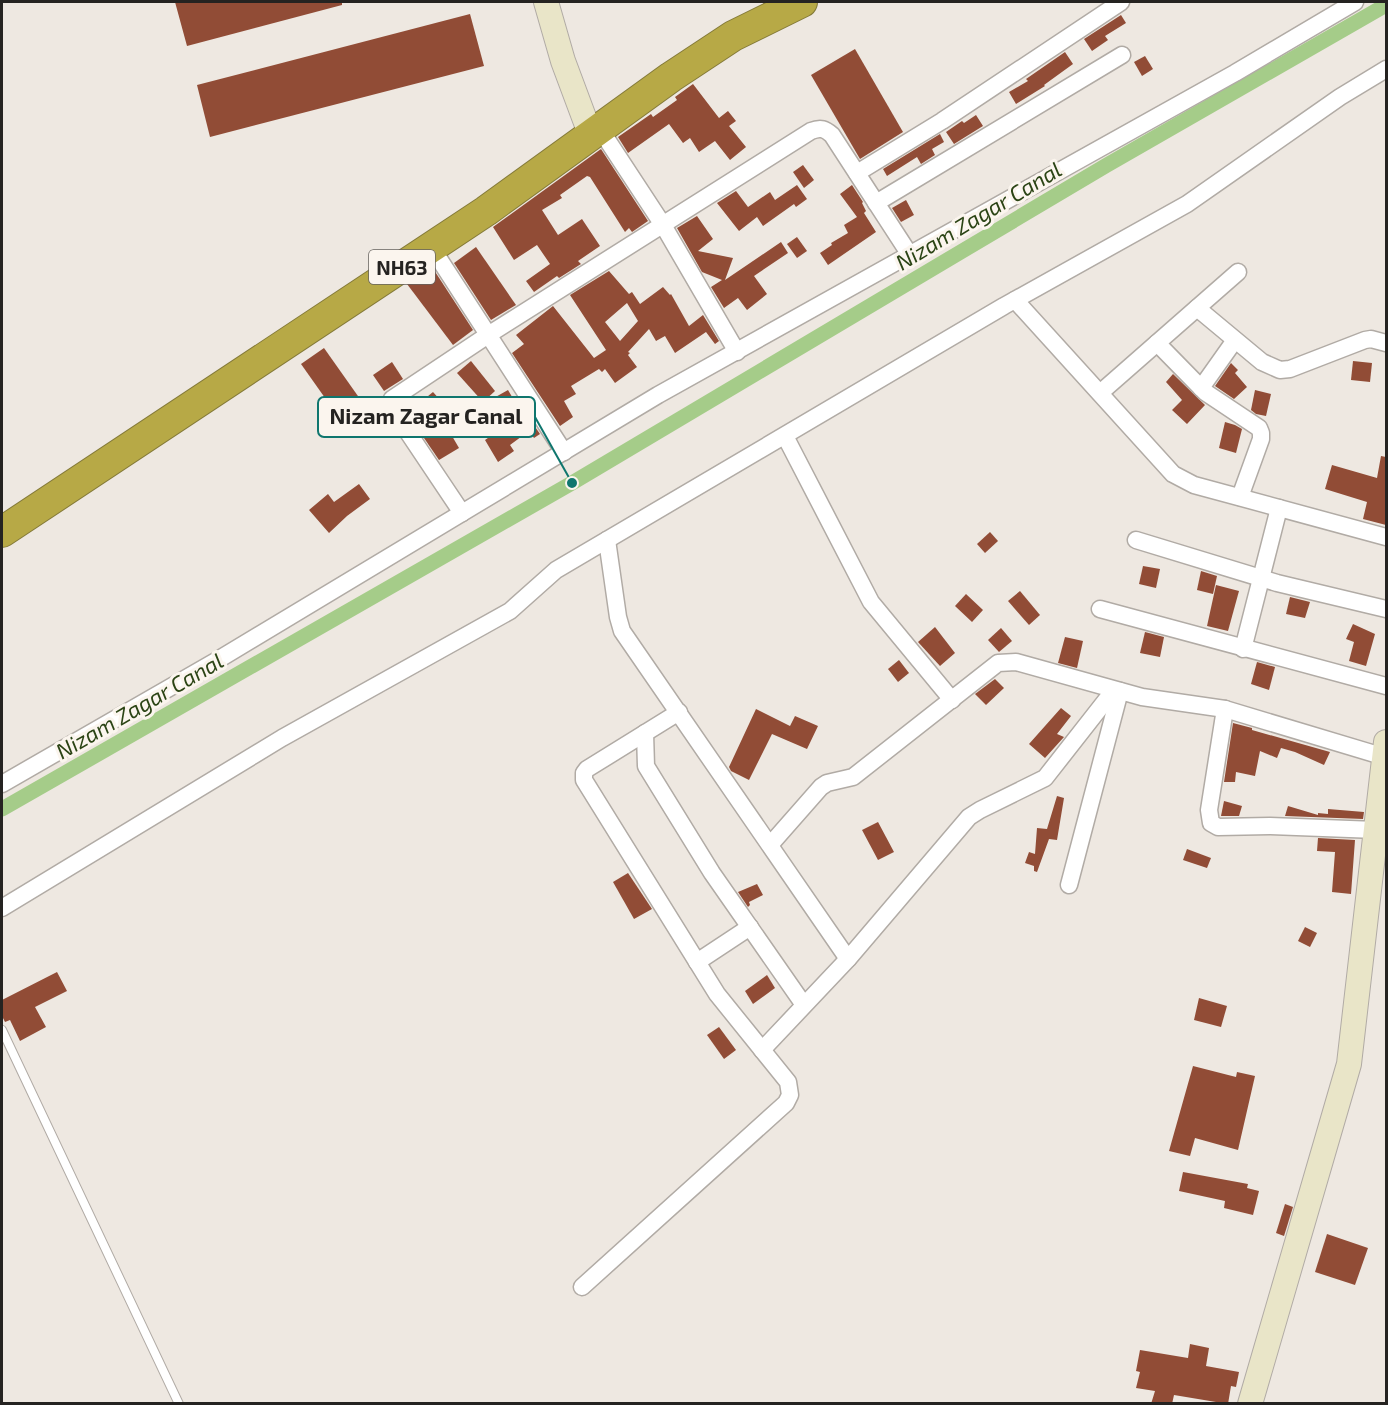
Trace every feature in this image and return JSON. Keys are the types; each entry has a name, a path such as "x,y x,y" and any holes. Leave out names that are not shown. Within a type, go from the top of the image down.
{"highway":[{"name":"NH63","path":"2,532 432,248 671,77 733,36 802,2"}],"street":[{"path":"546,2 563,61 595,132 663,225 737,351"},
{"path":"857,173 942,121 1121,2"},
{"path":"2,784 216,661 658,395 1235,73 1354,2"},
{"path":"876,203 1122,55"},
{"path":"2,908 282,738 510,610 550,574 607,540 1015,300 1187,204 1340,97 1386,69"},
{"path":"462,513 390,403 395,395 811,131 818,128 825,129 832,135 910,255"},
{"path":"432,248 564,452"},
{"path":"1100,393 1238,272"},
{"path":"1015,300 1173,474 1194,485 1386,537"},
{"path":"1197,308 1262,362 1280,370 1290,369 1365,340 1371,339 1386,343"},
{"path":"1201,388 1235,340"},
{"path":"1157,343 1201,388 1258,428 1261,433 1261,439 1240,498"},
{"path":"785,436 872,602 952,700"},
{"path":"1243,649 1279,508"},
{"path":"607,540 622,631 848,959"},
{"path":"1136,540 1261,578 1386,609"},
{"path":"1100,609 1386,686"},
{"path":"770,845 821,787 827,783 853,777 998,663 1016,662 1143,697 1225,709 1386,750 1349,1064 1250,1404"},
{"path":"1069,885 1117,690"},
{"path":"762,1050 848,959 969,817 1038,782 1053,770 1117,690"},
{"path":"1225,709 1209,810 1211,823 1218,827 1270,826 1376,830"},
{"path":"582,1287 786,1103 790,1095 788,1082 722,1001 584,780 587,768 679,712"},
{"path":"645,733 646,766 712,873 804,1005"},
{"path":"697,962 750,927"}],"lane":[{"path":"2,1030 179,1404"}],"building":[{"path":"175,2 342,2 342,5 187,46"},
{"path":"470,14 484,66 210,137 197,85"},
{"path":"1121,15 1126,23 1105,36 1108,40 1092,51 1084,39"},
{"path":"855,49 903,132 860,159 811,75"},
{"path":"1065,52 1073,64 1045,86 1016,104 1009,92 1028,81 1026,79"},
{"path":"1145,56 1153,69 1142,76 1134,62"},
{"path":"693,84 719,118 728,111 736,121 729,126 746,147 730,160 715,141 699,152 690,138 683,143 669,124 628,153 618,137 651,114 653,117 677,100 675,97"},
{"path":"976,115 983,126 954,144 946,132"},
{"path":"940,134 944,142 932,149 935,155 921,164 917,157 887,176 883,169"},
{"path":"601,149 648,221 632,232 629,228 625,232 590,177 587,176 560,195 562,198 542,210 558,235 582,219 600,246 578,261 581,264 559,278 557,276 534,292 526,281 550,264 537,245 514,260 493,227"},
{"path":"803,165 814,180 804,188 793,172"},
{"path":"797,185 807,199 796,207 794,204 763,226 757,217 739,231 717,203 736,191 748,207 770,192 775,200"},
{"path":"852,185 863,202 866,211 864,213 876,232 828,265 820,253 848,233 844,225 857,217 840,194"},
{"path":"906,200 914,215 901,222 892,208"},
{"path":"697,216 713,239 698,251 733,258 725,280 781,242 788,253 754,276 767,294 747,310 738,298 724,308 711,287 722,280 702,272 677,228"},
{"path":"797,237 807,251 797,258 787,244"},
{"path":"476,247 516,305 491,320 454,263"},
{"path":"432,267 473,330 453,345 407,284"},
{"path":"609,271 629,294 632,292 640,304 663,287 671,294 689,326 703,315 719,341 715,344 706,332 675,353 665,336 656,341 649,329 628,352 637,367 615,383 605,369 602,372 599,369 571,386 576,394 564,401 573,417 560,426 512,353 524,344 516,335 553,306 594,358 606,350 570,295","holes":["627,303 638,321 620,341 605,322"]},
{"path":"324,348 365,406 342,422 301,364"},
{"path":"471,361 495,391 483,402 457,373"},
{"path":"1353,361 1372,363 1370,382 1351,380"},
{"path":"392,362 403,379 384,391 373,375"},
{"path":"1231,363 1238,370 1235,373 1247,387 1234,399 1215,386"},
{"path":"1173,374 1205,405 1187,424 1172,410 1182,400 1166,382"},
{"path":"508,390 524,417 527,415 540,434 534,438 529,431 510,445 514,451 498,462 485,440 507,425 492,399"},
{"path":"1255,390 1271,394 1266,416 1256,414 1251,410"},
{"path":"433,392 450,411 440,420 422,401"},
{"path":"1225,422 1242,429 1236,453 1219,448"},
{"path":"445,424 459,448 439,460 424,438"},
{"path":"1381,456 1386,457 1386,525 1363,519 1367,502 1325,489 1332,465 1377,478"},
{"path":"359,484 370,499 329,533 309,510 328,494 334,502"},
{"path":"990,532 998,541 985,553 977,544"},
{"path":"1143,566 1160,569 1156,588 1139,584"},
{"path":"1201,571 1217,576 1213,594 1197,590"},
{"path":"1216,585 1239,591 1228,631 1207,626"},
{"path":"1020,591 1040,615 1029,625 1008,601"},
{"path":"966,594 983,610 972,622 955,606"},
{"path":"1290,597 1310,602 1305,618 1286,614"},
{"path":"1353,624 1375,634 1366,666 1349,661 1354,642 1346,639"},
{"path":"935,627 955,653 940,666 918,642"},
{"path":"1001,628 1012,641 999,652 988,640"},
{"path":"1145,632 1164,637 1160,657 1140,653"},
{"path":"1065,637 1083,641 1077,668 1058,663"},
{"path":"899,660 909,673 898,682 888,669"},
{"path":"1257,662 1275,667 1269,690 1251,684"},
{"path":"995,679 1004,688 986,705 975,694"},
{"path":"1061,708 1071,716 1057,734 1064,737 1045,758 1029,744"},
{"path":"756,709 790,726 795,716 818,726 807,749 772,734 749,780 731,771 729,767"},
{"path":"1233,723 1330,752 1324,765 1281,748 1277,758 1260,751 1255,776 1236,772 1235,782 1224,782"},
{"path":"1057,796 1064,798 1057,840 1049,839 1037,872 1034,871 1034,866 1025,863 1029,852 1035,854 1037,828 1047,829"},
{"path":"1224,801 1242,806 1239,816 1221,816"},
{"path":"1288,806 1318,815 1318,813 1328,814 1328,809 1364,812 1363,819 1285,816"},
{"path":"878,822 894,852 878,860 862,830"},
{"path":"1318,838 1355,840 1351,894 1332,892 1335,852 1317,851"},
{"path":"1187,849 1211,858 1207,868 1183,860"},
{"path":"628,873 652,909 634,919 613,882"},
{"path":"757,884 763,895 749,902 748,907 738,892"},
{"path":"1305,927 1317,933 1310,947 1298,941"},
{"path":"57,972 67,991 35,1007 46,1027 20,1041 10,1020 5,1022 2,1016 2,1000"},
{"path":"767,975 775,988 753,1004 745,991"},
{"path":"1199,998 1227,1006 1221,1027 1194,1020"},
{"path":"719,1027 736,1050 724,1059 707,1035"},
{"path":"1193,1066 1236,1077 1237,1072 1255,1076 1238,1150 1195,1138 1190,1156 1169,1151"},
{"path":"1183,1172 1248,1184 1247,1188 1259,1191 1253,1215 1224,1208 1225,1201 1179,1191"},
{"path":"1285,1204 1293,1207 1284,1236 1276,1233"},
{"path":"1327,1234 1368,1248 1355,1285 1315,1272"},
{"path":"1190,1344 1209,1348 1206,1366 1239,1372 1236,1387 1231,1386 1228,1404 1174,1395 1172,1404 1151,1404 1155,1391 1136,1388 1140,1372 1136,1371 1140,1350 1188,1358"}],"waterway":[{"name":"Nizam Zagar Canal","path":"2,809 572,483 1107,165 1386,5"}],"place":[{"name":"Nizam Zagar Canal","path":"572,483"}]}
